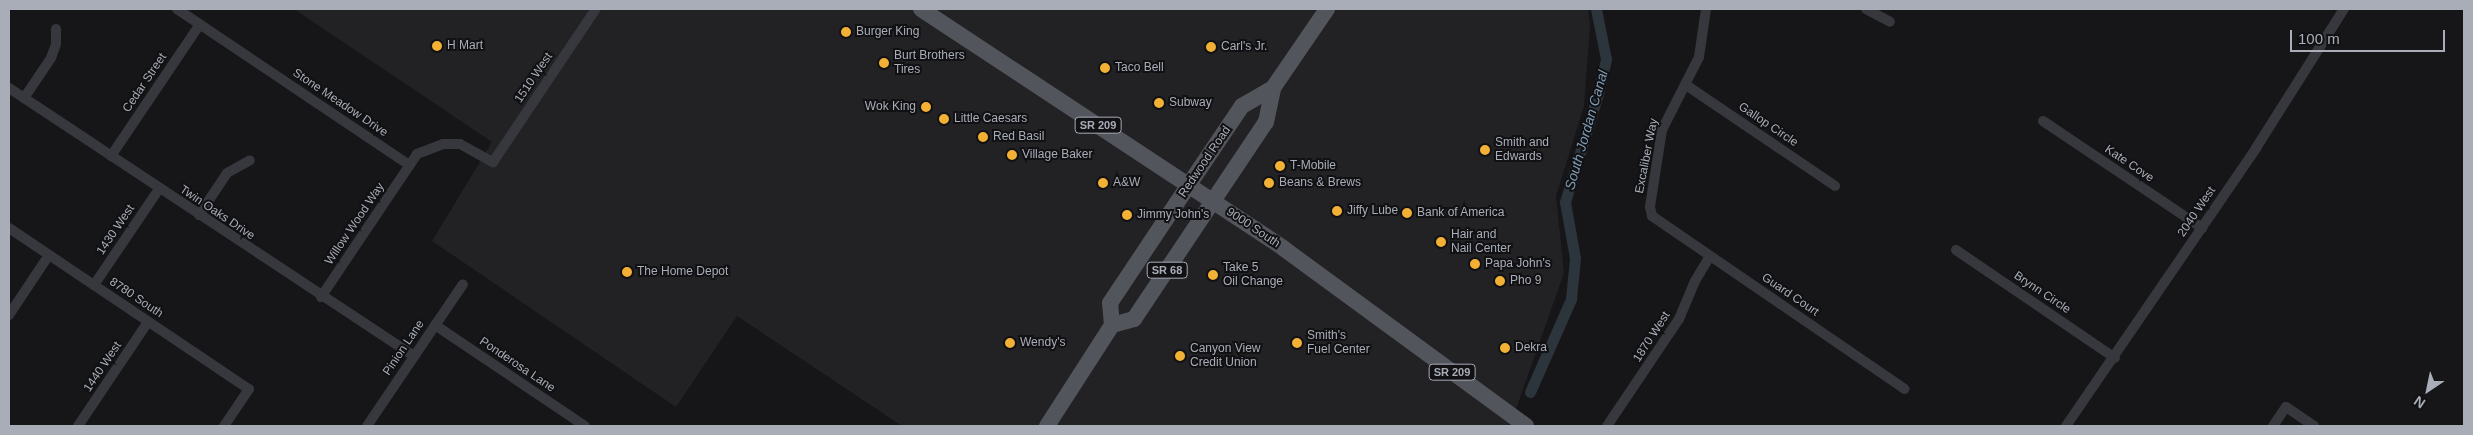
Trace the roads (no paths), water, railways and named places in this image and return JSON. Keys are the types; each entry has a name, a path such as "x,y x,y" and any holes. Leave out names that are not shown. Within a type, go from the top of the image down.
{"main road":[{"name":"9000 South","path":"921,9 1283,248 1526,426"},
{"name":"Redwood Road","path":"1273,88 1242,106 1110,303 1112,325 1134,319 1266,122 1273,88 1327,9"},
{"path":"1047,426 1112,325"}],"street":[{"name":"Stone Meadow Drive","path":"177,9 409,164"},
{"name":"1510 West","path":"409,164 417,154 443,144 460,144 493,162 596,9"},
{"name":"Excaliber Way","path":"1661,223 1652,216 1650,207 1662,130 1699,57 1706,9"},
{"path":"1866,9 1890,22"},
{"name":"2040 West","path":"2066,426 2115,358 2202,228 2344,9"},
{"name":"Cedar Street","path":"112,156 200,24"},
{"path":"24,98 51,58 56,44 56,29"},
{"name":"Gallop Circle","path":"1686,85 1835,186"},
{"name":"Twin Oaks Drive","path":"9,88 321,297 414,356"},
{"name":"Kate Cove","path":"2043,121 2202,228"},
{"path":"198,215 227,173 250,160"},
{"name":"Willow Wood Way","path":"321,297 409,164"},
{"name":"1430 West","path":"94,285 159,189"},
{"name":"Guard Court","path":"1661,223 1905,388"},
{"name":"8780 South","path":"9,228 249,389 224,426"},
{"name":"Brynn Circle","path":"1956,250 2115,358"},
{"path":"9,315 49,255"},
{"name":"1870 West","path":"1607,426 1679,320 1695,281 1710,256"},
{"name":"Pinion Lane","path":"372,425 414,356 463,284"},
{"name":"1440 West","path":"78,426 148,322"},
{"name":"Ponderosa Lane","path":"435,325 585,426"},
{"path":"2274,426 2286,407 2314,426"}],"waterway":[{"name":"South Jordan Canal","path":"1530,392 1571,299 1575,258 1565,202 1598,94 1606,59 1596,9"}],"place":[{"name":"Burger King","path":"846,32"},
{"name":"H Mart","path":"437,46"},
{"name":"Carl's Jr.","path":"1211,47"},
{"name":"Burt Brothers Tires","path":"884,63"},
{"name":"Taco Bell","path":"1105,68"},
{"name":"Subway","path":"1159,103"},
{"name":"Wok King","path":"926,107"},
{"name":"Little Caesars","path":"944,119"},
{"name":"Red Basil","path":"983,137"},
{"name":"Smith and Edwards","path":"1485,150"},
{"name":"Village Baker","path":"1012,155"},
{"name":"T-Mobile","path":"1280,166"},
{"name":"A&W","path":"1103,183"},
{"name":"Beans & Brews","path":"1269,183"},
{"name":"Jiffy Lube","path":"1337,211"},
{"name":"Bank of America","path":"1407,213"},
{"name":"Jimmy John's","path":"1127,215"},
{"name":"Hair and Nail Center","path":"1441,242"},
{"name":"Papa John's","path":"1475,264"},
{"name":"The Home Depot","path":"627,272"},
{"name":"Take 5 Oil Change","path":"1213,275"},
{"name":"Pho 9","path":"1500,281"},
{"name":"Wendy's","path":"1010,343"},
{"name":"Smith's Fuel Center","path":"1297,343"},
{"name":"Dekra","path":"1505,348"},
{"name":"Canyon View Credit Union","path":"1180,356"}]}
